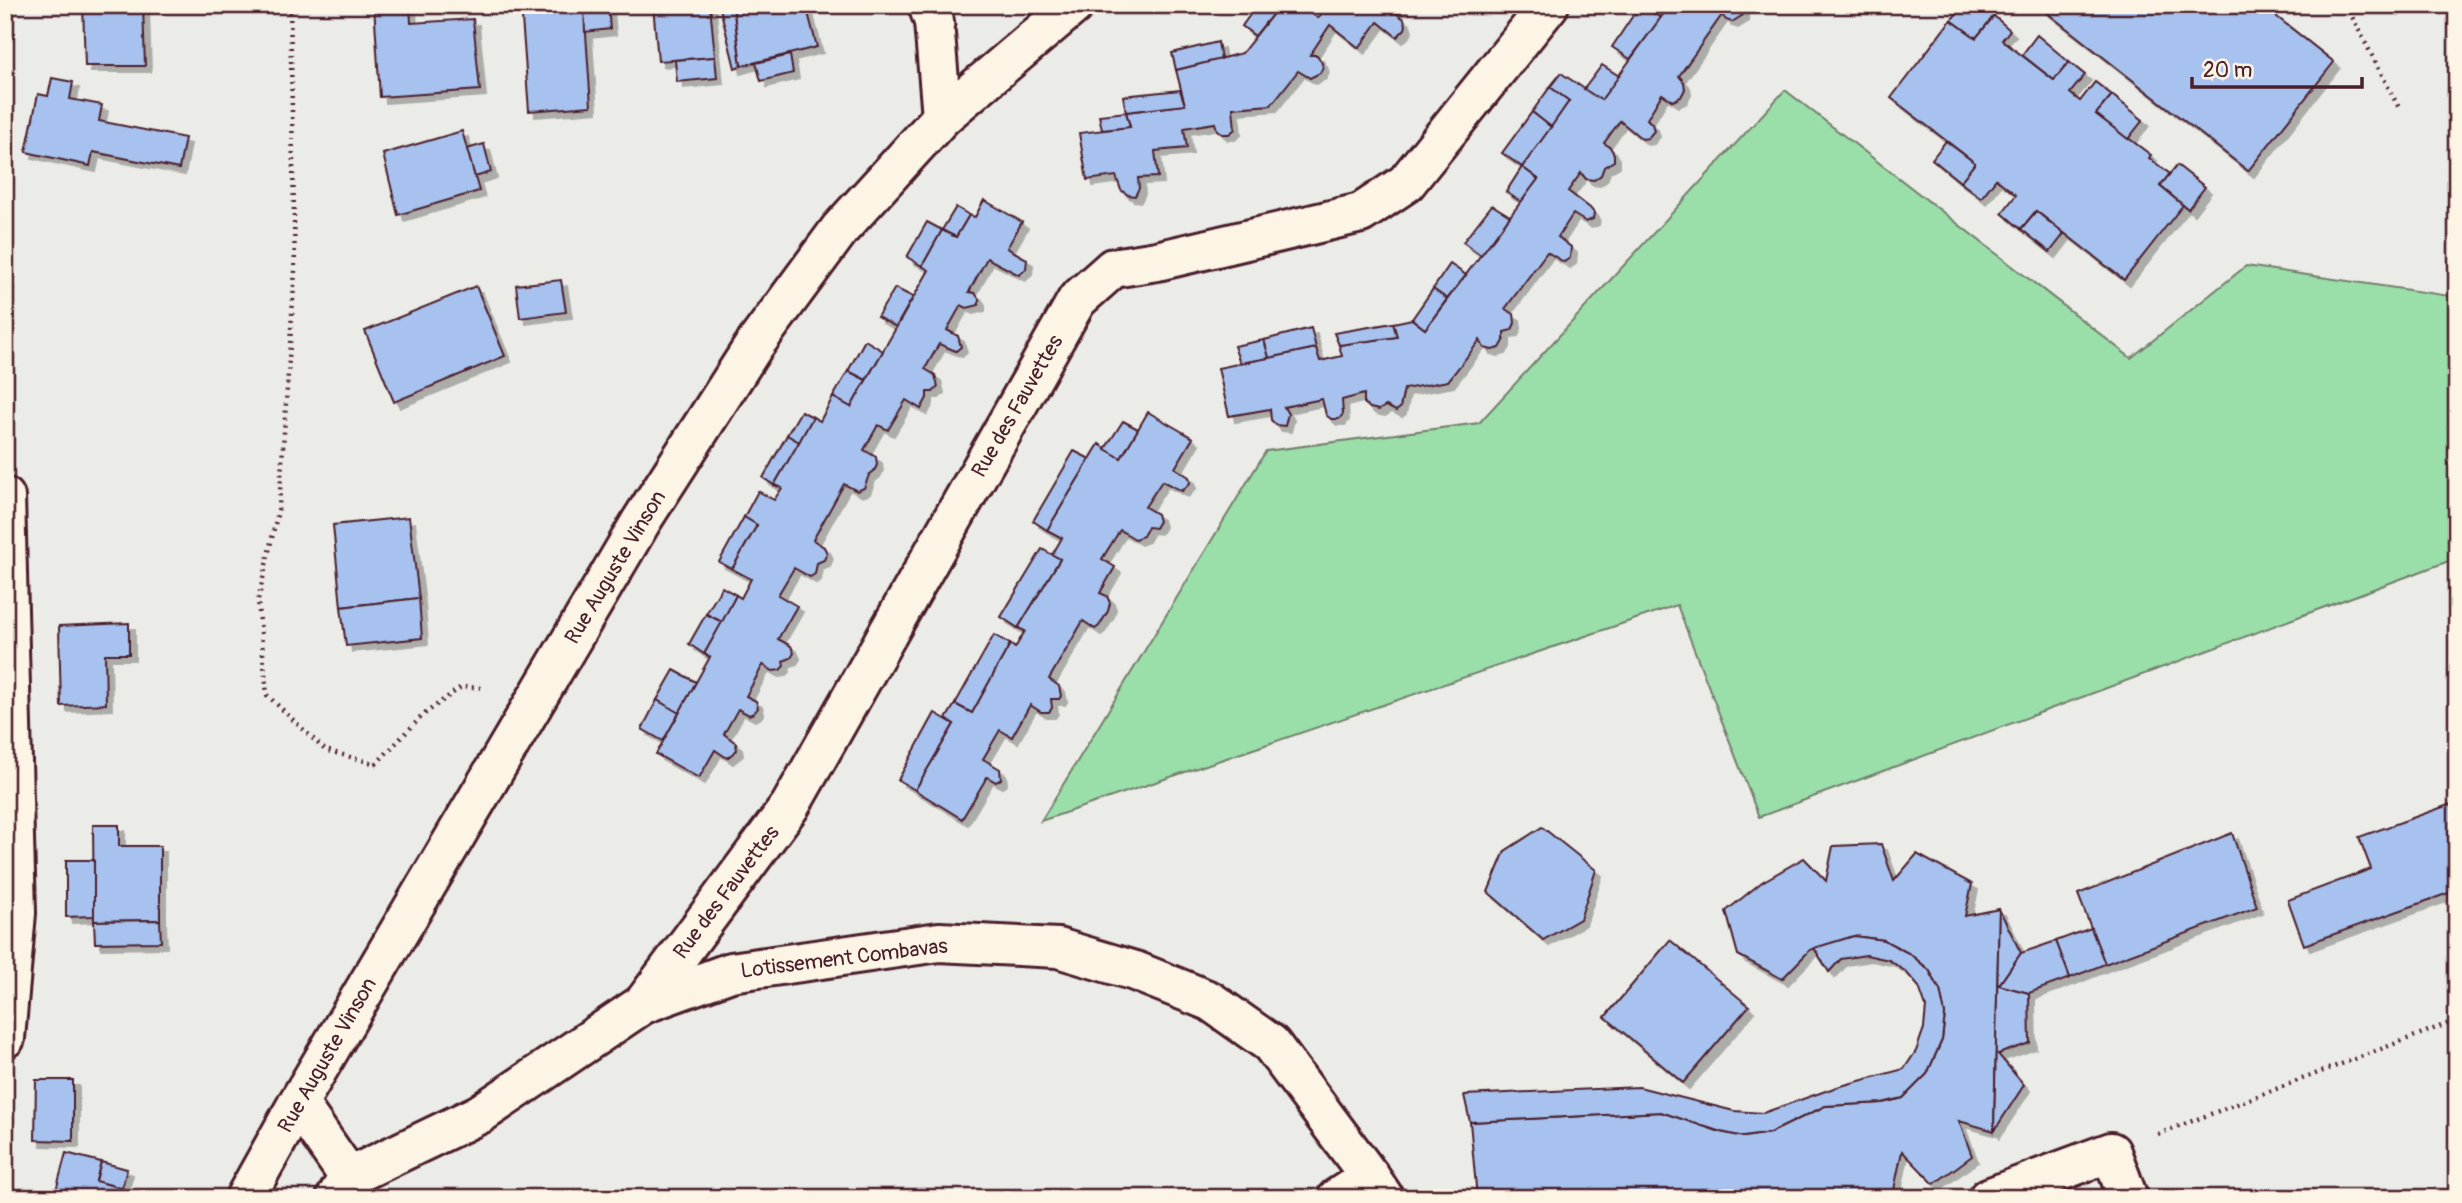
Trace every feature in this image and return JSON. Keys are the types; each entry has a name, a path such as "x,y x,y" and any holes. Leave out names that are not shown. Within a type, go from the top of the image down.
{"street":[{"path":"928,5 934,22 942,117"},
{"name":"Rue Auguste Vinson","path":"245,1198 298,1103 642,520 753,347 840,229 942,117 1074,5"},
{"name":"Rue des Fauvettes","path":"643,1004 790,806 1077,300 1113,268 1157,261 1362,214 1406,183 1549,5"},
{"path":"5,497 16,913 5,1038"},
{"name":"Lotissement Combavas","path":"343,1187 480,1114 643,1004 731,972 939,942 1058,948 1135,971 1210,1001 1271,1044 1377,1187 1338,1198"},
{"path":"298,1103 343,1187"},
{"path":"1988,1198 2111,1152 2128,1198"}],"path":[{"path":"290,5 295,270 279,506 258,601 267,695 325,750 376,764 423,715 461,687 542,689"},
{"path":"2346,5 2399,108"},
{"path":"2111,1152 2457,1020"}],"green space":[{"path":"1785,90 2131,358 2246,266 2457,297 2457,558 1759,817 1677,605 1041,821 1266,451 1479,423"}],"building":[{"path":"83,5 143,5 145,66 85,66"},
{"path":"374,5 410,5 411,23 473,19 480,90 380,97"},
{"path":"521,5 584,5 591,106 529,111"},
{"path":"584,5 608,5 610,29 585,32"},
{"path":"653,5 710,5 715,57 658,61"},
{"path":"806,5 817,47 741,66 733,6"},
{"path":"1257,5 1280,5 1255,36 1242,26"},
{"path":"1280,5 1300,5 1318,18 1328,5 1402,5 1396,13 1404,19 1406,25 1397,37 1378,22 1359,48 1330,25 1310,55 1317,55 1321,61 1323,67 1320,73 1310,78 1298,71 1271,105 1233,108 1235,129 1229,134 1222,134 1215,123 1184,128 1187,148 1155,151 1158,177 1138,178 1139,188 1135,196 1121,190 1116,176 1087,180 1079,133 1130,127 1126,112 1185,105 1176,70 1242,53"},
{"path":"1640,5 1661,18 1630,59 1612,47"},
{"path":"1643,5 1670,5 1661,18"},
{"path":"1670,5 1741,5 1743,15 1732,22 1722,15 1679,76 1685,89 1681,97 1673,101 1662,94 1647,119 1654,131 1648,138 1642,139 1620,121 1604,143 1614,154 1614,161 1604,167 1601,175 1594,180 1586,179 1581,173 1568,191 1590,208 1594,213 1593,219 1586,222 1573,214 1558,237 1571,247 1570,258 1564,262 1547,252 1505,309 1514,314 1515,323 1512,330 1504,332 1504,341 1500,348 1484,348 1480,340 1448,381 1404,389 1400,408 1396,411 1386,406 1379,410 1370,408 1364,403 1364,394 1342,400 1343,414 1339,419 1331,419 1326,415 1322,399 1284,407 1288,414 1285,426 1276,425 1271,420 1270,409 1229,416 1218,368 1316,348 1320,361 1342,356 1339,345 1397,337 1393,323 1412,319 1425,329 1538,179 1522,167 1569,101 1550,87 1561,73 1601,100"},
{"path":"1964,5 1980,5 1994,16 1976,38 1951,20"},
{"path":"2037,5 2262,5 2334,62 2248,171"},
{"path":"733,6 741,66 735,68 720,8"},
{"path":"1994,16 2010,30 2002,40 2054,80 2069,62 2085,75 2070,93 2080,101 2095,82 2112,95 2096,114 2151,155 2149,158 2170,174 2160,186 2183,205 2124,280 2036,211 2021,229 2002,213 2016,195 1996,179 1981,198 1960,182 1975,163 1891,98 1951,20 1976,38"},
{"path":"2037,35 2069,62 2054,80 2022,55"},
{"path":"1218,42 1221,59 1176,70 1172,53"},
{"path":"790,55 793,73 761,81 756,63"},
{"path":"715,57 717,78 677,82 675,60"},
{"path":"1602,65 1619,76 1601,100 1584,89"},
{"path":"52,78 73,82 70,99 102,105 99,121 185,138 179,169 93,152 90,166 26,152 38,94 48,96"},
{"path":"1550,87 1569,101 1551,127 1532,112"},
{"path":"1180,90 1185,105 1126,112 1123,96"},
{"path":"2112,95 2143,120 2128,139 2096,114"},
{"path":"1126,112 1130,127 1102,130 1099,115"},
{"path":"1532,112 1551,127 1522,167 1502,153"},
{"path":"462,131 479,191 398,215 383,154"},
{"path":"1946,141 1975,163 1960,182 1932,159"},
{"path":"484,144 491,172 475,177 467,149"},
{"path":"2177,165 2205,187 2188,209 2160,186"},
{"path":"1522,167 1538,179 1521,202 1506,192"},
{"path":"984,200 1022,222 1007,248 1027,259 1026,269 1019,275 987,258 969,292 975,293 979,305 967,308 961,305 947,330 958,336 961,347 956,351 939,344 925,369 935,375 938,387 933,392 927,392 921,409 906,400 888,430 878,425 864,450 876,457 877,465 874,471 869,475 864,488 857,491 844,484 813,540 824,547 827,553 824,560 817,563 815,574 810,577 794,568 778,595 797,606 778,639 791,646 794,653 791,658 783,661 784,666 780,670 773,671 763,665 746,696 756,701 758,708 749,715 738,709 724,734 736,743 737,750 727,758 715,750 699,778 656,754 710,657 704,654 736,595 741,598 751,579 732,569 757,525 744,517 758,491 774,500 782,488 774,485 813,417 820,421 833,397 851,407 929,270 922,266 942,230 956,237 969,215 975,217"},
{"path":"1492,205 1510,216 1481,255 1463,242"},
{"path":"956,207 969,215 956,237 942,230"},
{"path":"2036,211 2064,234 2050,252 2021,229"},
{"path":"927,222 942,230 922,266 907,257"},
{"path":"1450,264 1466,275 1447,299 1433,289"},
{"path":"561,280 566,312 520,318 516,285"},
{"path":"476,286 505,356 394,402 365,331"},
{"path":"895,288 913,297 896,327 877,317"},
{"path":"1433,289 1447,299 1425,329 1412,319"},
{"path":"1393,323 1397,337 1339,345 1334,333"},
{"path":"1311,328 1316,348 1269,358 1264,340"},
{"path":"865,340 883,351 866,380 848,371"},
{"path":"1264,340 1269,358 1240,363 1234,346"},
{"path":"848,371 866,380 851,407 833,397"},
{"path":"801,411 813,417 799,442 787,435"},
{"path":"1148,412 1193,438 1175,468 1189,477 1190,483 1182,491 1162,481 1145,507 1157,514 1159,521 1155,528 1148,527 1143,536 1135,539 1120,530 1102,559 1115,567 1100,593 1107,596 1110,603 1108,611 1095,629 1083,621 1049,679 1059,686 1061,696 1059,699 1051,699 1052,708 1049,712 1041,712 1030,705 1012,737 1000,730 983,759 1000,769 1001,779 996,782 987,777 962,819 915,790 954,724 946,719 955,704 972,713 1010,644 1015,648 1025,631 1018,628 1060,559 1052,555 1062,538 1047,530 1099,444 1121,458"},
{"path":"1123,421 1138,429 1121,458 1105,449"},
{"path":"787,435 799,442 774,485 763,478"},
{"path":"1074,451 1090,459 1047,530 1033,521"},
{"path":"409,517 419,598 341,607 333,525"},
{"path":"744,517 757,525 732,569 719,562"},
{"path":"1042,549 1060,559 1018,628 1001,617"},
{"path":"722,587 736,595 722,622 706,614"},
{"path":"419,598 422,638 346,646 341,607"},
{"path":"706,614 722,622 704,654 689,644"},
{"path":"129,623 129,654 105,654 106,704 61,706 59,626"},
{"path":"994,635 1010,644 972,713 955,704"},
{"path":"674,670 696,682 679,713 657,700"},
{"path":"657,700 679,713 663,741 642,729"},
{"path":"935,713 954,724 915,790 898,780"},
{"path":"2457,802 2457,890 2304,945 2288,900 2371,869 2359,837"},
{"path":"93,825 119,825 119,846 160,846 160,920 94,921"},
{"path":"1542,827 1596,870 1580,919 1543,940 1488,892 1505,851"},
{"path":"2232,833 2257,907 2105,964 2078,894"},
{"path":"1881,844 1894,881 1917,854 1972,884 1965,916 1999,909 1994,1131 1959,1121 1972,1156 1934,1184 1902,1151 1893,1195 1844,1193 1833,1198 1772,1198 1770,1195 1768,1198 1477,1198 1470,1122 1661,1112 1744,1137 1770,1133 1825,1106 1882,1103 1903,1098 1927,1074 1942,1040 1945,1014 1940,990 1929,970 1910,954 1884,940 1854,936 1810,950 1782,979 1738,955 1726,911 1762,882 1804,858 1826,881 1833,846"},
{"path":"66,860 94,860 94,916 66,917"},
{"path":"1999,909 2021,953 1999,985 2029,993 2030,1043 1998,1054 2024,1085 1994,1131"},
{"path":"160,920 161,942 95,943 94,921"},
{"path":"2091,928 2105,964 2070,978 2056,941"},
{"path":"1854,936 1884,940 1910,954 1929,970 1940,990 1945,1014 1942,1040 1927,1074 1903,1098 1882,1103 1825,1106 1770,1133 1744,1137 1661,1112 1470,1122 1464,1095 1639,1087 1734,1111 1763,1113 1837,1087 1904,1069 1916,1051 1924,1028 1926,1007 1919,987 1906,972 1889,960 1866,955 1841,959 1829,972 1814,948"},
{"path":"1670,940 1749,1006 1683,1083 1605,1017"},
{"path":"2056,941 2070,978 2029,993 1999,985 2021,953"},
{"path":"36,1080 73,1080 73,1141 35,1140"},
{"path":"66,1153 101,1162 96,1181 122,1188 119,1198 54,1198"},
{"path":"101,1162 127,1169 122,1188 96,1181"}]}
